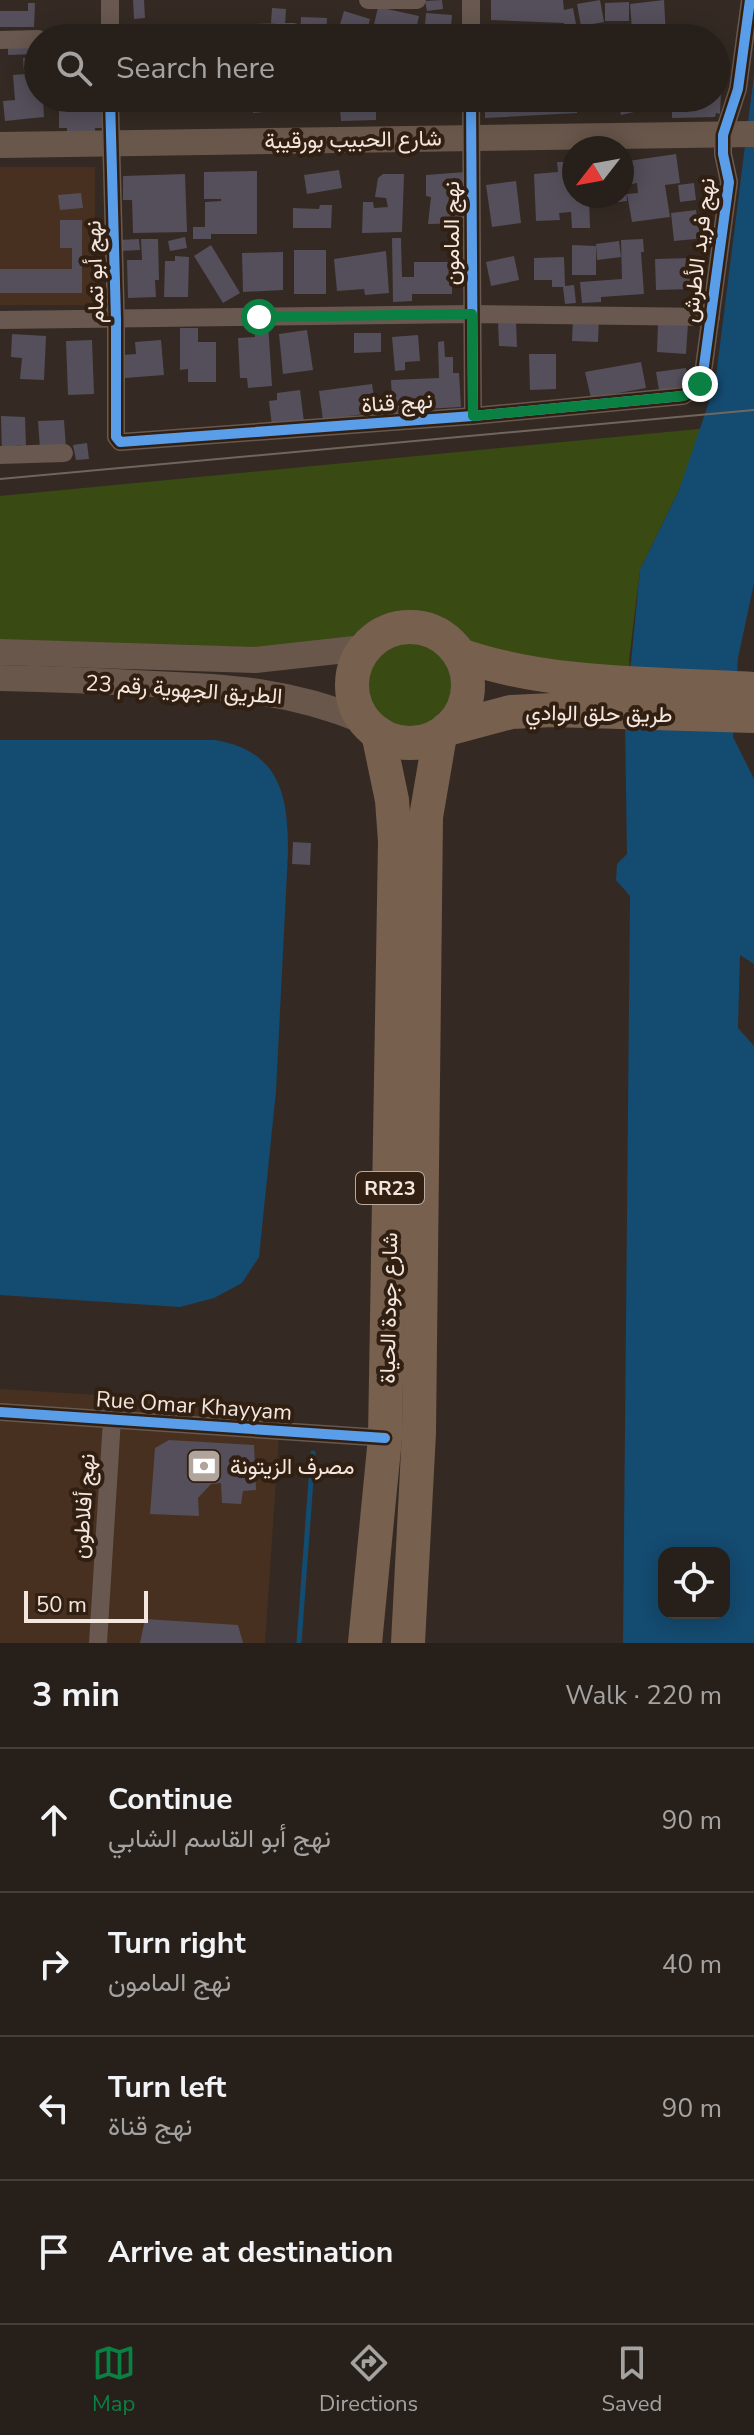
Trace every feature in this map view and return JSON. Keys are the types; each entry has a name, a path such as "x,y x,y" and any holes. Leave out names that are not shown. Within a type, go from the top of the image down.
{"highway":[{"name":"الطريق الجهوية رقم 23","path":"364,648 387,632 414,627 432,631 448,641 460,655"},
{"name":"RR23","path":"364,648 355,665 352,684 355,703 371,727"},
{"name":"RR23","path":"443,732 460,713 467,694 467,674 460,655"},
{"name":"طريق حلق الوادي","path":"460,655 605,696 753,702"},
{"name":"طريق حلق الوادي","path":"443,732 511,712 553,710 605,696"},
{"name":"الطريق الجهوية رقم 23","path":"371,727 392,740 408,743 425,741 443,732"},
{"name":"شارع جودة الحياة","path":"365,1643 385,1438 395,841 392,800 371,727"},
{"name":"شارع جودة الحياة","path":"408,1643 419,1432 426,817 443,732"}],"main road":[{"name":"شارع الحبيب بورقيبة","path":"0,145 735,135"},
{"name":"الطريق الجهوية رقم 23","path":"0,652 255,660 364,648"},
{"name":"الطريق الجهوية رقم 23","path":"0,678 235,688 287,695 329,706 371,727"}],"street":[{"path":"110,0 110,24"},
{"path":"368,0 417,0"},
{"path":"471,0 471,24"},
{"name":"نهج فريد الأطرش","path":"704,366 729,182 723,154 735,135 750,0"},
{"path":"0,40 24,39"},
{"name":"نهج أبو تمام","path":"110,112 116,437 121,443"},
{"name":"نهج المامون","path":"471,112 473,416"},
{"path":"0,320 472,314 711,317"},
{"name":"نهج قناة","path":"121,443 687,396 700,384 704,366"},
{"path":"0,455 64,453"},
{"name":"Rue Omar Khayyam","path":"0,1412 385,1438"},
{"name":"نهج أفلاطون","path":"98,1643 112,1419"}],"shaded area":[{"path":"0,167 95,167 95,305 0,305"},
{"path":"0,1389 281,1406 265,1643 0,1643"}],"green space":[{"path":"709,428 640,570 629,660 631,675 466,647 454,633 431,620 407,617 379,620 363,627 346,642 284,655 0,641 0,496"},
{"path":"408,642 425,645 439,655 449,669 452,686 449,703 439,717 425,727 408,730 391,727 377,717 367,703 364,686 367,669 377,655 391,645"}],"water":[{"path":"754,75 754,583 738,658 733,737 754,779 754,964 740,955 738,1028 754,1046 754,1643 623,1643 630,896 616,880 617,864 627,854 625,724 640,570 679,490 715,384"},
{"path":"0,740 215,740 254,754 267,765 282,794 288,852 276,1091 259,1257 242,1283 214,1298 180,1307 0,1295"}],"building":[{"path":"133,0 144,0 145,18 134,19"},
{"path":"442,0 443,9 427,11 425,1"},
{"path":"491,0 563,0 564,10 573,8 576,24 564,24 491,20"},
{"path":"600,0 604,22 581,24 577,4"},
{"path":"664,0 665,24 632,24 630,4"},
{"path":"629,2 629,21 605,21 605,3"},
{"path":"28,3 35,3 34,24 0,27 0,11 28,11"},
{"path":"378,7 419,16 417,24 374,24"},
{"path":"272,8 286,9 285,24 271,23"},
{"path":"344,11 370,19 369,24 340,24"},
{"path":"426,13 452,15 451,24 425,24"},
{"path":"301,17 327,18 327,24 301,24"},
{"path":"8,40 24,40 24,54 8,55"},
{"path":"24,74 24,112 44,112 44,117 5,121 3,101 15,100 13,75"},
{"path":"59,112 105,112 104,128 95,128 95,132 67,132 67,128 59,128"},
{"path":"340,112 376,112 376,120 341,121"},
{"path":"485,112 577,112 577,113 485,118"},
{"path":"672,112 720,112 715,117 672,118"},
{"path":"676,154 680,183 665,185 670,217 632,222 630,208 634,208 634,193 638,193 637,183 634,184 634,160"},
{"path":"557,162 562,162 562,208 589,208 590,228 572,228 571,212 559,213 560,220 536,221 534,174 558,172"},
{"path":"339,170 342,188 307,194 304,175"},
{"path":"257,171 257,234 211,234 211,239 193,239 193,227 205,227 205,202 221,201 204,199 204,172"},
{"path":"466,172 467,223 428,224 431,197 426,196 426,175"},
{"path":"185,174 187,232 133,233 132,200 123,200 123,176"},
{"path":"383,174 404,174 402,232 362,233 363,202 373,202 374,208 388,207 386,198 375,197 378,178"},
{"path":"516,181 521,223 492,227 486,185"},
{"path":"694,183 696,200 680,202 678,185"},
{"path":"81,193 83,208 60,210 58,195"},
{"path":"320,205 332,205 331,228 293,228 293,208 319,209"},
{"path":"696,210 698,228 706,227 707,238 674,241 671,213"},
{"path":"60,220 82,220 82,293 0,293 0,269 72,269 72,248 60,248"},
{"path":"185,237 187,248 170,251 168,241"},
{"path":"392,238 401,238 402,277 414,277 414,262 452,262 452,294 412,294 412,301 393,302"},
{"path":"139,239 140,250 121,251 120,240"},
{"path":"141,239 158,239 159,280 155,280 156,297 128,298 127,260 142,260"},
{"path":"643,239 644,294 601,297 601,302 582,303 580,282 622,279 621,240"},
{"path":"619,241 621,257 597,260 596,244"},
{"path":"211,245 240,293 223,303 194,256"},
{"path":"572,245 596,246 596,275 572,275"},
{"path":"294,250 326,250 326,294 294,294"},
{"path":"386,251 389,293 365,295 364,289 337,291 334,259"},
{"path":"283,252 283,290 243,292 242,253"},
{"path":"175,256 189,257 188,297 164,297 165,261 175,261"},
{"path":"514,256 519,280 491,286 486,262"},
{"path":"564,257 565,286 574,285 576,303 565,304 563,287 552,287 552,280 534,280 534,258"},
{"path":"692,258 693,289 656,290 655,259"},
{"path":"573,316 599,317 598,342 572,341"},
{"path":"498,321 516,321 517,347 499,346"},
{"path":"268,323 272,386 248,388 247,378 240,378 238,338 255,337 254,324"},
{"path":"658,323 688,323 686,354 657,352"},
{"path":"180,328 198,328 198,342 216,342 216,382 188,382 188,369 180,370"},
{"path":"307,330 313,370 283,374 279,334"},
{"path":"354,333 381,333 381,352 354,353"},
{"path":"12,334 46,336 44,380 20,379 22,358 11,357"},
{"path":"418,335 420,361 405,362 405,370 395,371 392,337"},
{"path":"92,340 94,394 68,395 66,341"},
{"path":"161,340 164,375 125,378 123,355 136,354 135,342"},
{"path":"444,341 445,357 453,357 453,373 459,373 461,407 404,410 404,419 393,419 391,380 439,378 438,342"},
{"path":"529,354 556,354 556,389 530,390"},
{"path":"641,362 646,388 591,398 585,372"},
{"path":"686,368 689,387 659,390 656,372"},
{"path":"372,384 376,412 323,420 319,391"},
{"path":"300,390 304,422 272,426 269,401 277,400 277,393"},
{"path":"1,416 25,417 26,446 17,445 17,455 2,455"},
{"path":"64,420 66,448 40,449 38,421"},
{"path":"87,443 89,459 76,460 73,445"},
{"path":"293,842 311,843 310,865 292,864"},
{"name":"مصرف الزيتونة","path":"169,1440 254,1445 256,1490 243,1491 241,1504 222,1503 221,1483 211,1484 198,1498 199,1516 150,1514 155,1448"},
{"path":"145,1619 238,1625 243,1643 140,1643"}],"waterway":[{"path":"299,1643 313,1453"}],"tram line":[{"path":"0,479 754,410"}],"cycle path":[{"path":"110,112 116,437 120,442 473,416 683,396 698,387 704,366 729,182 723,154 723,135 738,89 750,0"},
{"path":"471,112 473,416"},
{"path":"0,1412 385,1438"}],"place":[{"name":"مصرف الزيتونة","path":"204,1466"}],"route":[{"path":"259,317 472,314 473,416 687,396 700,384"}]}
